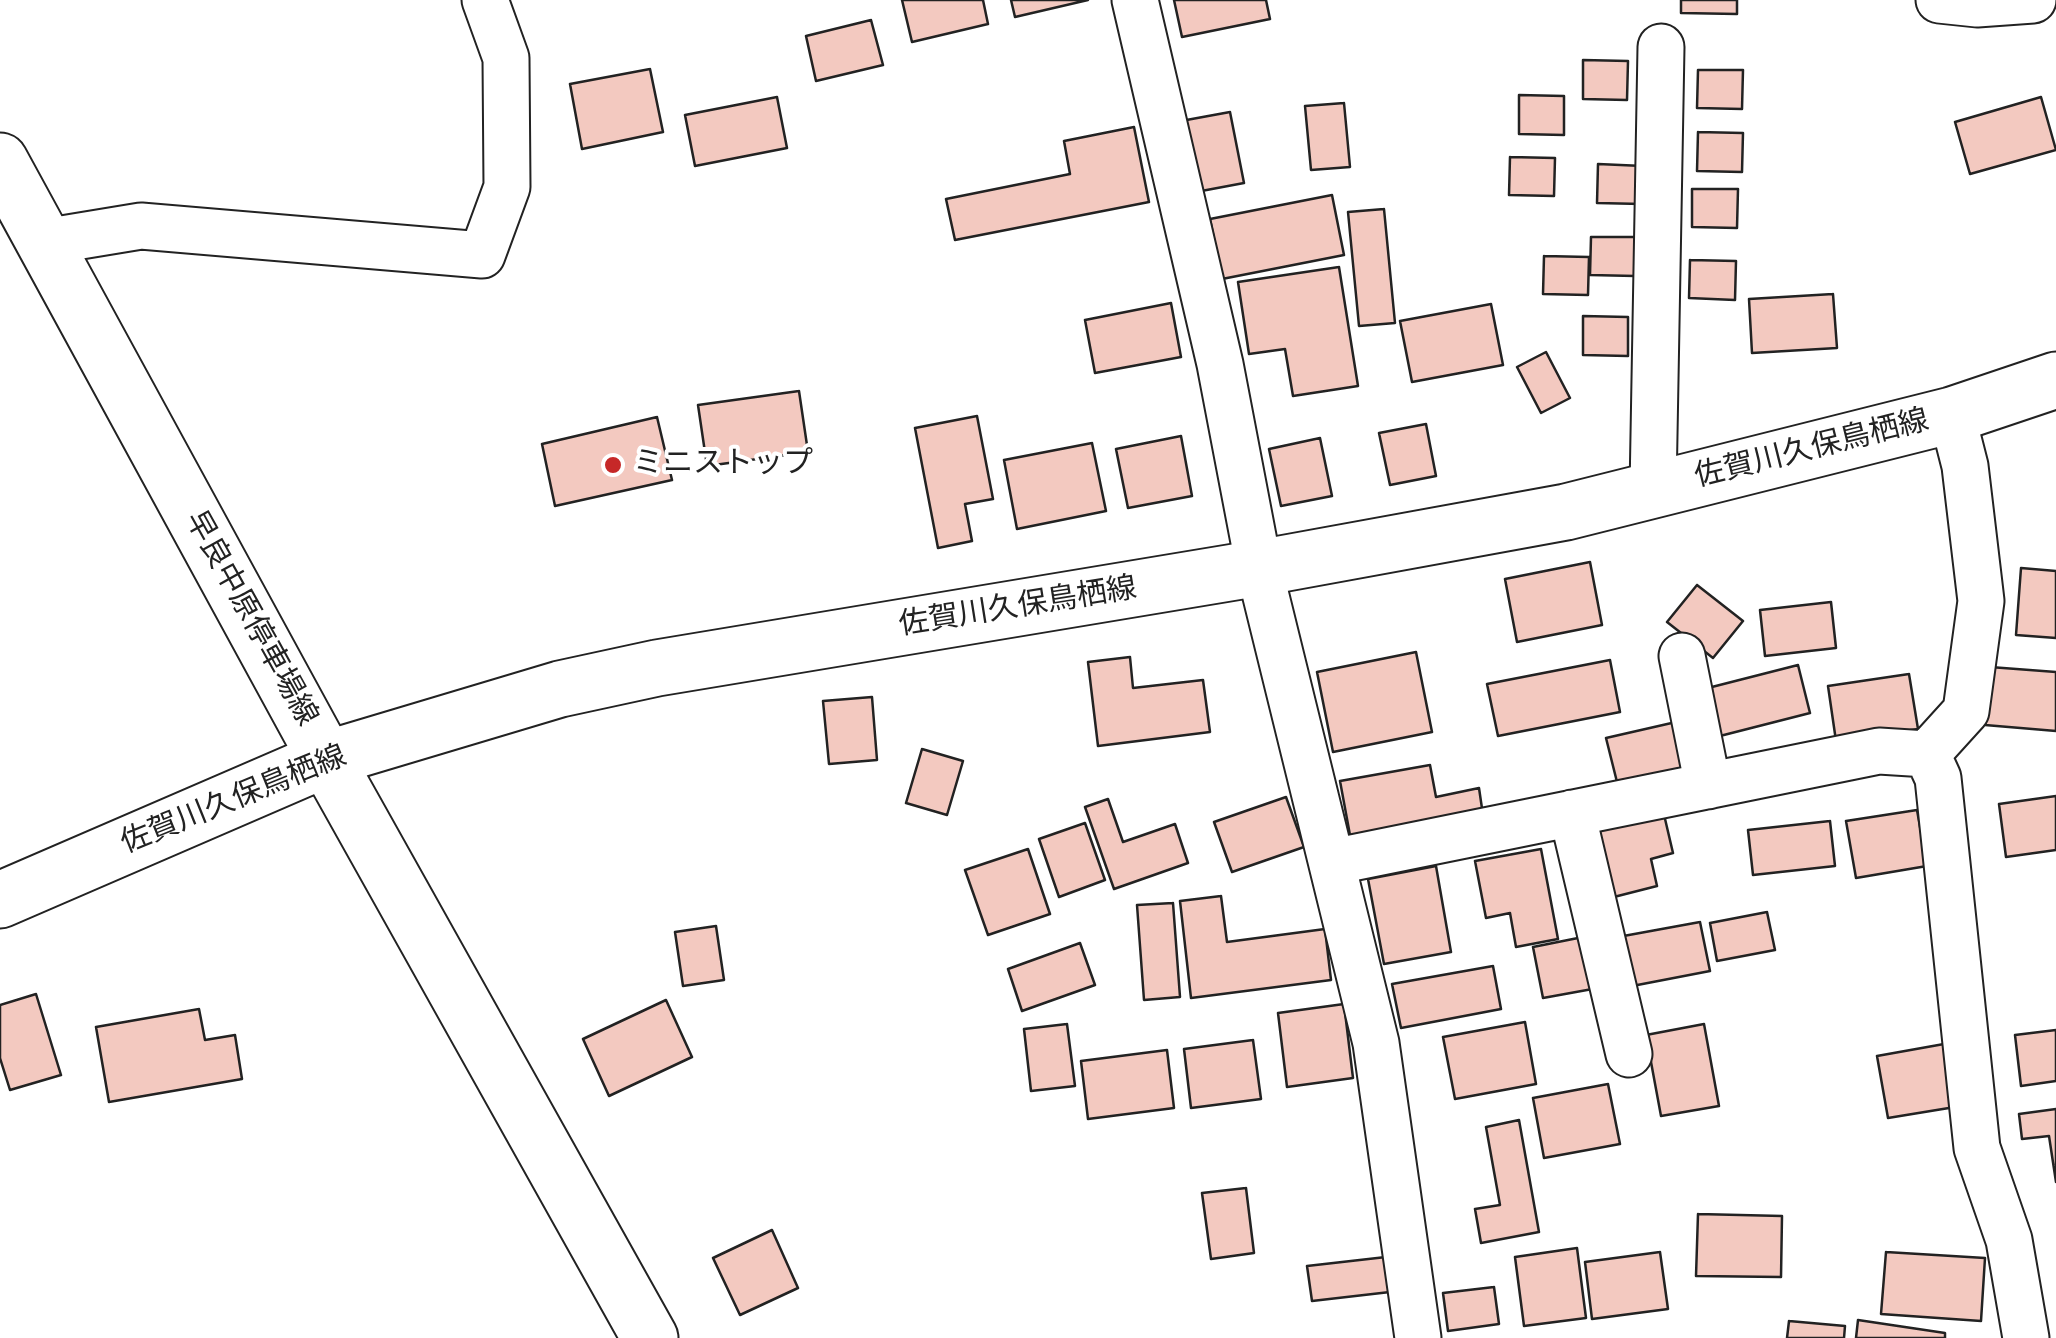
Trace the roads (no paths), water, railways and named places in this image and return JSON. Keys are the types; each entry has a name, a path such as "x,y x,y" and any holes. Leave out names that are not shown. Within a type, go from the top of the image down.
{"main road":[{"name":"早良中原停車場線","path":"0,161 326,759 650,1338"},
{"name":"佐賀川久保鳥栖線","path":"0,900 326,759 560,689 657,668 1260,568 1566,512 1952,414 2056,380"}],"street":[{"path":"44,242 141,226 482,254 506,188 506,58 485,0"},
{"path":"1135,0 1220,364 1260,568 1376,1043 1418,1338"},
{"path":"1939,0 1977,4 2033,0"},
{"path":"1654,490 1661,48"},
{"path":"1927,754 1966,711 1981,602 1966,466 1952,414"},
{"path":"1682,656 1708,786"},
{"path":"1332,862 1879,751 1927,754"},
{"path":"1927,754 1938,778 1977,1148 2009,1240 2026,1338"},
{"path":"1572,813 1629,1054"}],"place":[{"name":"ミニストップ","path":"613,465"}]}
